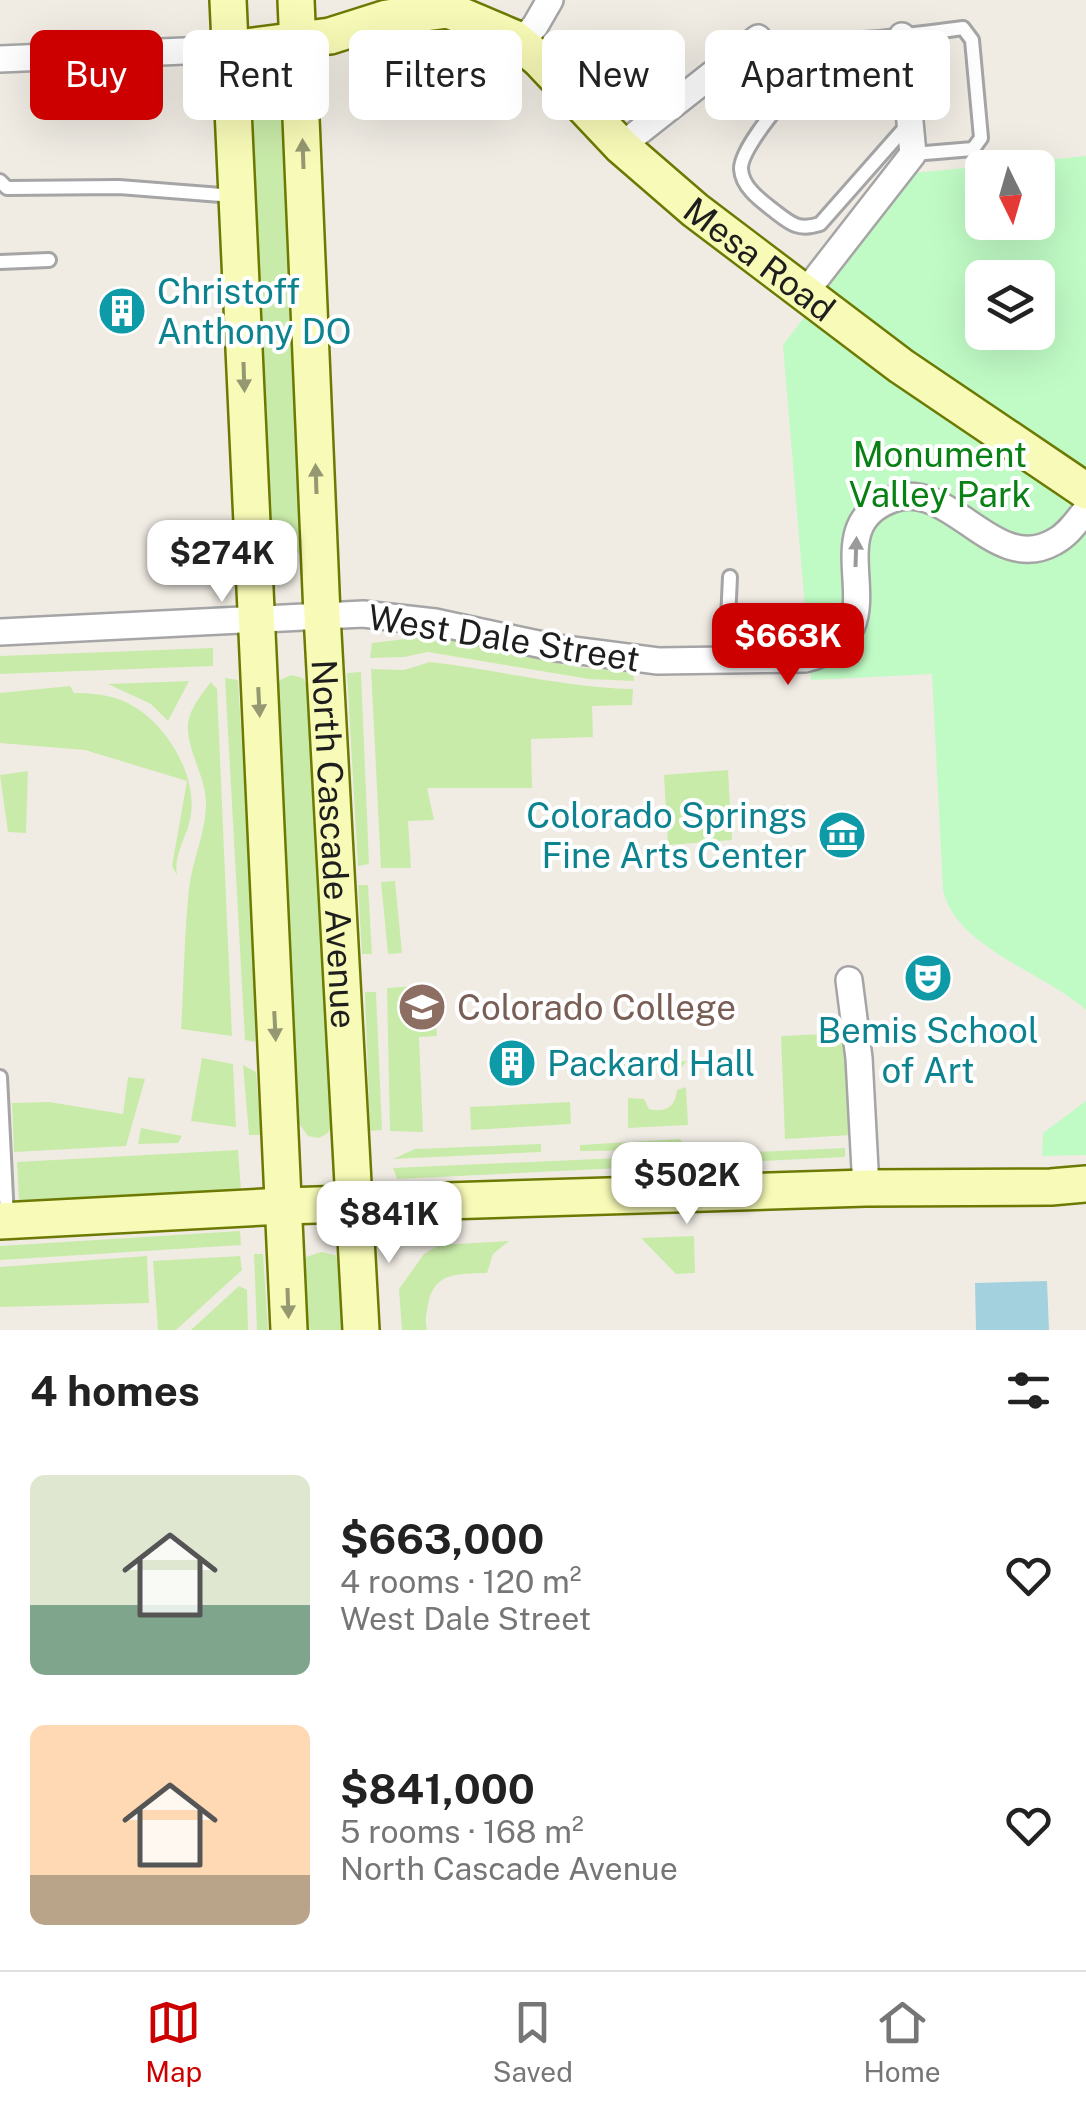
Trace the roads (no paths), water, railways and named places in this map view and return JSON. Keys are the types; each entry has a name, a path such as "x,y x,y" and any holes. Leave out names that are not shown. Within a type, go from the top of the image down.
{"main road":[{"name":"North Cascade Avenue","path":"228,0 229,30"},
{"name":"North Cascade Avenue","path":"296,0 298,30"},
{"path":"329,36 449,5"},
{"name":"Mesa Road","path":"449,5 495,30"},
{"name":"Mesa Road","path":"522,45 621,146 695,210 995,432 1086,491"},
{"name":"North Cascade Avenue","path":"233,120 289,1330"},
{"name":"North Cascade Avenue","path":"301,120 322,615 361,1330"},
{"path":"4,1220 284,1206 1086,1184"}],"street":[{"path":"522,41 550,0"},
{"path":"0,59 183,51"},
{"path":"621,146 705,80"},
{"path":"804,294 913,154 910,122"},
{"name":"West Dale Street","path":"0,632 363,614 434,622 557,648 643,660 805,659 822,655 848,636 855,620 854,541 867,516 891,500 924,497 998,542 1030,549 1054,543 1086,510"},
{"path":"849,980 859,1058 866,1188"}],"lane":[{"path":"913,154 973,149 981,138 972,40 963,28 948,30"},
{"path":"770,120 746,148 740,165 742,179 794,227 805,229 820,224 910,122"},
{"path":"0,182 7,188 38,190 119,187 236,196"},
{"path":"0,262 49,260"},
{"path":"726,662 730,577"},
{"path":"0,1077 4,1220"}],"water":[{"path":"1047,1281 1049,1330 976,1330 975,1283"}],"place":[{"name":"Christoff Anthony DO","path":"122,311"},
{"name":"Colorado Springs Fine Arts Center","path":"842,835"},
{"name":"Bemis School of Art","path":"928,978"},
{"name":"Colorado College","path":"422,1007"},
{"name":"Packard Hall","path":"512,1063"}],"park label":[{"name":"Monument Valley Park","path":"940,474"}]}
